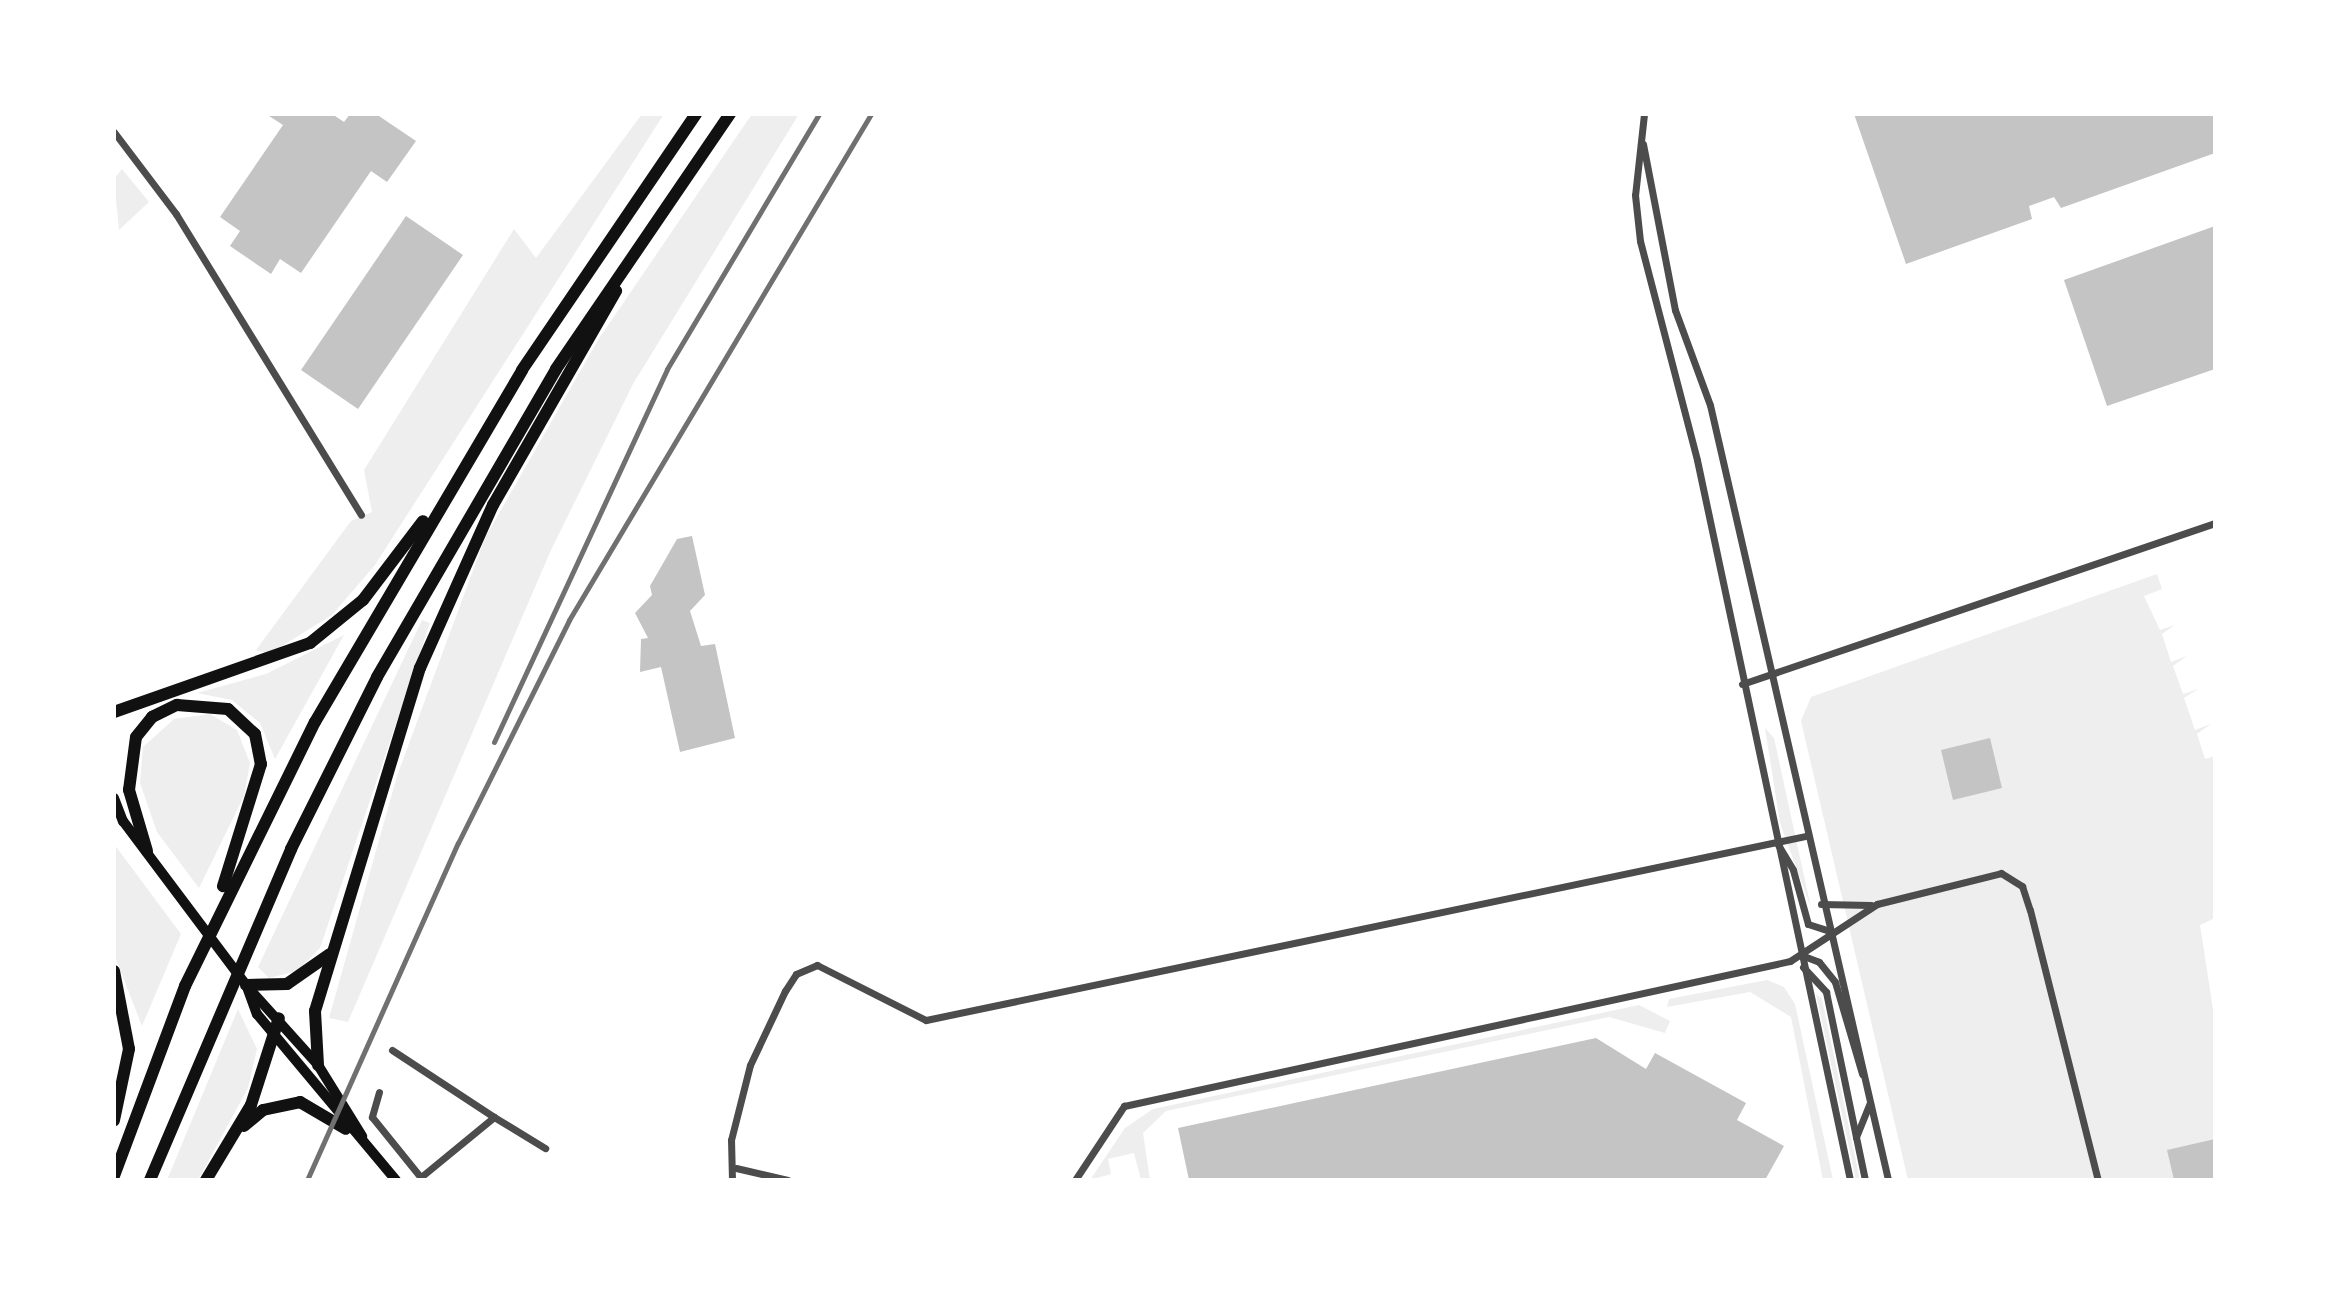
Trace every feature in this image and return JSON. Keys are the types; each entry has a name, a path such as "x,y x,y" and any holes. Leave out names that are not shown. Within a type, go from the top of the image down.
{"highway":[{"path":"115,712 280,658 338,622 374,588 463,467 696,114"},
{"path":"150,1180 285,862 377,677 523,423 665,205 730,114"},
{"path":"318,1065 315,1011 448,598 665,205"},
{"path":"185,986 315,722 463,467"},
{"path":"114,1176 258,786 260,748 236,713 186,702 141,729 128,776 147,851"},
{"path":"246,985 287,984 332,952"},
{"path":"114,971 129,1049 114,1120"},
{"path":"206,1180 235,1134 276,1037 279,1018"},
{"path":"235,1134 263,1110 300,1102 346,1129"}],"main road":[{"path":"114,798 118,818 147,851 246,985 276,1037 346,1129 362,1136"},
{"path":"246,985 279,1018 318,1065 362,1136 396,1180"}],"street":[{"path":"1644,114 1635,195 1664,345 1697,460 1742,684 1850,1180"},
{"path":"114,132 176,214 361,515"},
{"path":"1643,139 1675,310 1710,405 1768,678 1827,930 1869,1090 1888,1180"},
{"path":"1742,684 1768,678 2215,523"},
{"path":"732,1180 736,1168 731,1140 750,1065 796,974 817,965 926,1020 1805,836"},
{"path":"1776,842 1793,870 1808,924 1827,930"},
{"path":"1075,1180 1115,1112 1168,1092 1790,961 1801,955 1827,930 1877,904 1940,883 2016,878 2098,1180"},
{"path":"1821,904 1877,904"},
{"path":"1801,955 1819,962 1835,982 1869,1090"},
{"path":"1790,961 1804,967 1826,992 1865,1180"},
{"path":"392,1050 545,1148"},
{"path":"379,1092 372,1117 422,1178 494,1117"},
{"path":"1856,1137 1871,1101"},
{"path":"736,1168 788,1180"}],"shaded area":[{"path":"642,114 664,114 375,565 332,615 269,654 256,650 351,521 372,512 364,470 514,229 536,258"},
{"path":"752,114 799,114 633,384 551,550 348,1022 329,1018 397,776 485,538 598,340"},
{"path":"122,169 149,202 119,230 114,179"},
{"path":"2157,574 2162,589 2144,596 2160,630 2175,625 2162,634 2171,662 2187,656 2173,666 2183,694 2198,689 2184,698 2195,730 2211,724 2197,734 2205,759 2215,756 2215,918 2200,925 2215,1022 2215,1180 1908,1180 1801,721 1811,697"},
{"path":"422,620 430,623 320,948 297,971 269,978 258,967"},
{"path":"344,635 275,759 260,723 232,700 197,693 266,674"},
{"path":"210,714 237,730 250,763 244,796 199,888 157,832 140,783 143,747 174,719"},
{"path":"1765,728 1774,738 1811,908 1780,823"},
{"path":"114,844 181,934 142,1026 114,954"},
{"path":"1767,980 1784,987 1795,1004 1833,1180 1823,1180 1791,1017 1750,992 1667,1007 1669,999"},
{"path":"1816,994 1822,999 1860,1180 1856,1180"},
{"path":"1639,1005 1670,1021 1665,1033 1609,1017 1166,1111 1143,1133 1150,1180 1141,1180 1134,1153 1108,1159 1111,1174 1090,1180 1125,1128 1153,1109"},
{"path":"238,1009 257,1049 248,1088 198,1180 167,1180"}],"building":[{"path":"266,114 332,114 344,122 350,114 376,114 416,141 387,182 371,171 301,273 280,259 271,274 230,246 240,231 220,217 283,125"},
{"path":"1854,114 2215,114 2215,153 2061,208 2054,197 2029,206 2032,219 1906,264"},
{"path":"406,216 463,255 358,409 301,370"},
{"path":"2215,226 2215,369 2107,406 2064,280"},
{"path":"692,536 705,595 690,611 701,646 715,644 735,738 680,752 661,667 640,672 641,639 648,638 635,613 652,595 650,586 677,539"},
{"path":"1990,738 2002,788 1953,800 1941,750"},
{"path":"1596,1038 1646,1069 1655,1053 1746,1103 1737,1120 1784,1146 1765,1180 1189,1180 1178,1128"},
{"path":"2215,1139 2215,1180 2174,1180 2167,1150"}],"railway":[{"path":"494,742 667,369 819,114"},
{"path":"307,1180 458,843 569,620 871,114"}]}
